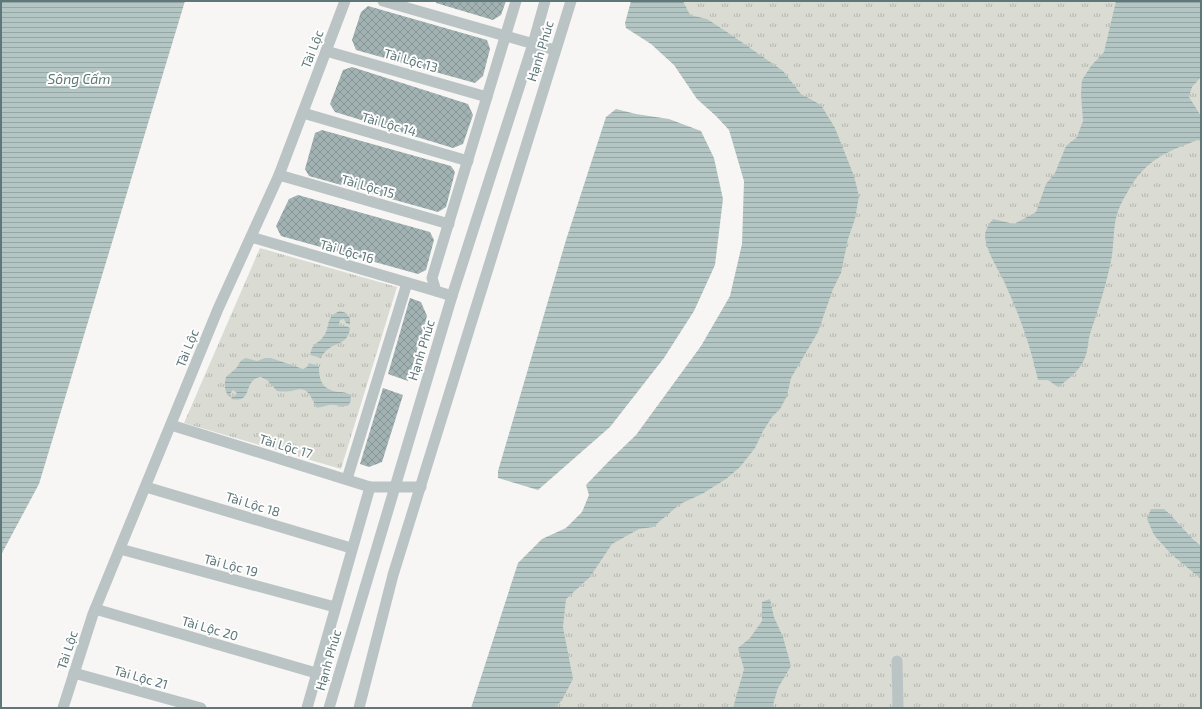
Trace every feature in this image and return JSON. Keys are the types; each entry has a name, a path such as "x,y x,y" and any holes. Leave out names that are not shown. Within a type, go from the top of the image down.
{"street":[{"name":"Tài Lộc","path":"63,708 95,609 218,309 279,175 345,1"},
{"path":"383,1 555,50"},
{"path":"436,291 432,278 516,1"},
{"name":"Hạnh Phúc","path":"329,708 452,296 533,44 545,1"},
{"name":"Hạnh Phúc","path":"359,708 393,575 571,1"},
{"name":"Tài Lộc 13","path":"326,51 487,97"},
{"name":"Tài Lộc 14","path":"303,113 468,161"},
{"name":"Tài Lộc 15","path":"279,175 449,224"},
{"name":"Tài Lộc 16","path":"251,237 452,296"},
{"path":"347,480 407,283"},
{"name":"Tài Lộc 17","path":"170,425 370,487 421,487"},
{"name":"Tài Lộc 18","path":"146,487 351,548"},
{"path":"306,708 351,548 370,487"},
{"name":"Tài Lộc 19","path":"120,550 335,607"},
{"name":"Tài Lộc 20","path":"95,609 316,673"},
{"path":"897,662 898,708"},
{"name":"Tài Lộc 21","path":"74,672 201,708"}],"green space":[{"path":"665,1 1201,1 1201,708 535,708 544,613 622,511 784,206"},
{"path":"260,248 397,287 341,469 184,423"}],"water":[{"name":"Sông Cấm","path":"1,1 185,1 39,484 1,555"},
{"path":"631,1 683,1 690,15 707,19 730,34 783,71 801,94 821,105 835,128 854,176 859,196 855,219 848,239 841,273 833,289 818,332 791,378 787,396 780,409 772,417 763,431 755,448 740,467 726,479 702,494 680,504 653,527 639,529 612,544 590,577 566,599 563,627 573,679 562,700 555,708 471,708 518,563 542,539 566,528 582,512 589,495 586,485 636,435 701,346 730,296 742,244 744,181 729,130 697,99 674,65 651,44 626,28 625,23"},
{"path":"1116,1 1201,1 1201,77 1192,87 1189,97 1201,116 1201,141 1198,140 1186,144 1156,159 1141,173 1125,196 1116,218 1109,270 1102,298 1090,334 1086,355 1081,365 1071,377 1058,387 1048,380 1038,380 1020,320 1011,297 987,248 985,233 993,219 1014,224 1036,212 1046,184 1055,173 1066,146 1077,137 1083,121 1081,94 1082,80 1091,66 1104,52"},
{"path":"616,109 636,114 669,119 701,131 714,158 723,199 715,265 694,311 664,358 610,427 538,490 498,478 498,471 566,240 606,117"},
{"path":"340,311 346,313 350,318 350,325 346,323 344,319 340,320 339,324 340,326 350,328 346,339 325,352 321,358 310,355 314,345 325,334 332,316"},
{"path":"246,358 257,361 265,358 271,358 303,369 307,367 309,363 319,366 322,384 333,391 344,392 350,395 351,400 349,405 329,405 316,407 308,392 300,389 285,392 277,391 267,380 261,377 256,378 252,382 247,393 242,399 231,399 237,393 233,390 229,397 225,387 226,377 242,360"},
{"path":"1151,509 1164,509 1201,546 1201,579 1171,554 1154,535 1147,519"},
{"path":"770,599 774,617 783,637 791,666 778,688 772,708 733,708 744,669 738,648 750,638 762,621 762,602"}],"building":[{"path":"436,1 506,1 501,15 493,20 436,3"},
{"path":"368,6 487,40 490,49 483,76 475,83 356,50 352,40 361,12"},
{"path":"352,67 468,104 473,115 463,144 453,148 335,112 330,104 343,70"},
{"path":"322,130 451,166 455,172 446,207 438,212 309,176 305,169 315,133"},
{"path":"298,195 430,232 434,240 426,270 418,274 281,236 276,226 289,199"},
{"path":"410,298 421,302 427,316 408,381 388,374"},
{"path":"383,388 403,395 382,462 369,467 360,464"}]}
